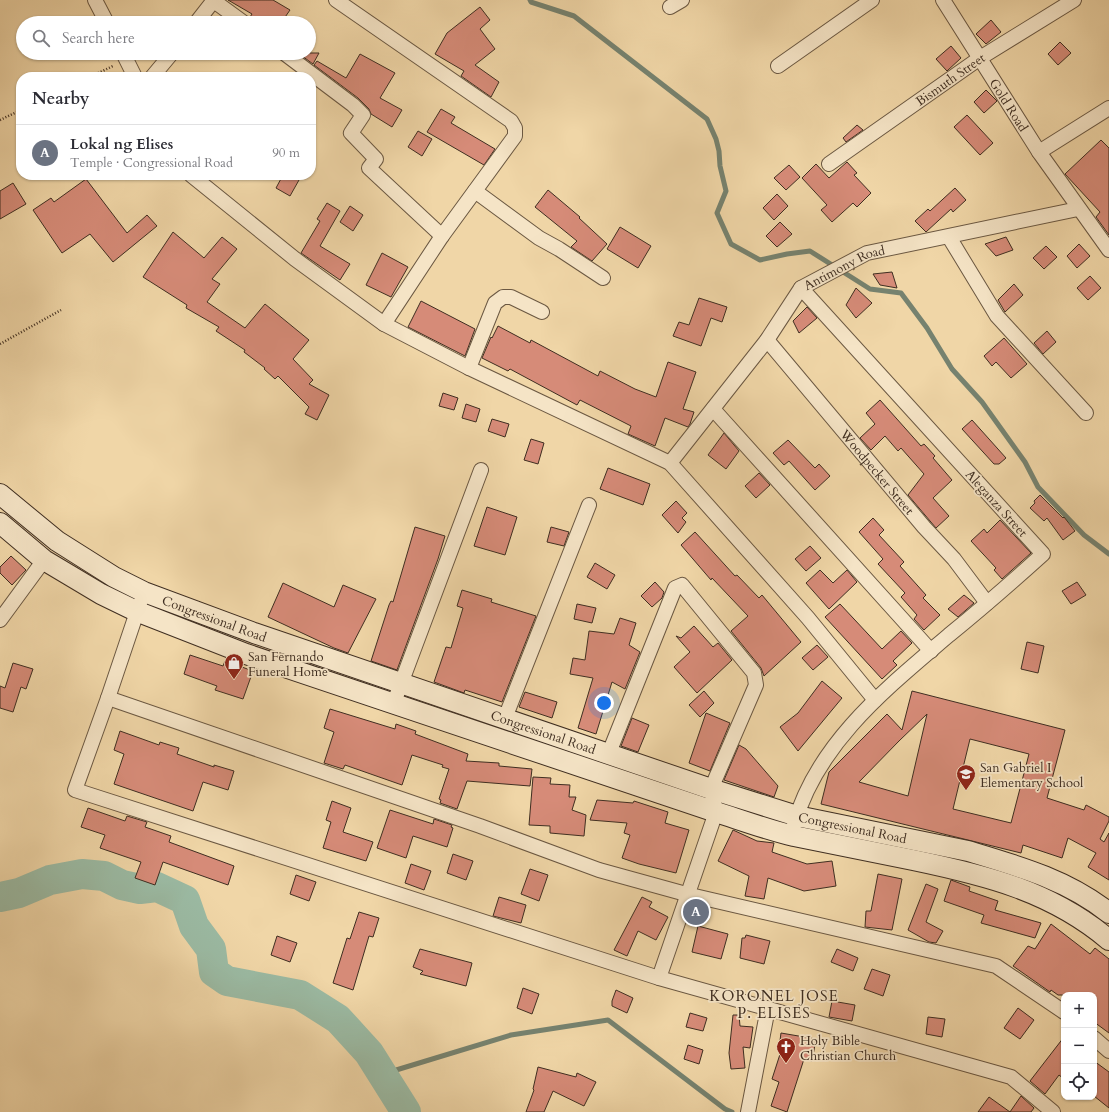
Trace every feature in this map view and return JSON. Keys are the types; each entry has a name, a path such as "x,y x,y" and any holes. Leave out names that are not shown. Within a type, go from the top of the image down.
{"main road":[{"name":"Congressional Road","path":"0,494 57,542 114,577 144,592 254,633 402,682 711,789 797,816 968,851 996,859 1066,885 1094,901 1109,913"},
{"name":"Congressional Road","path":"0,522 44,560 85,585 136,611 246,654 393,705 669,795 716,812 792,835 990,877 1028,890 1056,904 1082,920 1109,940"},
{"path":"669,795 676,776"}],"street":[{"path":"95,0 103,16"},
{"path":"201,16 214,0 235,16"},
{"path":"336,0 511,121 515,128 515,136 442,236 384,324"},
{"path":"778,66 872,0"},
{"name":"Gold Road","path":"943,0 1039,152 1078,209 1108,245"},
{"name":"Bismuth Street","path":"829,164 980,58 1074,0"},
{"path":"126,60 132,72"},
{"path":"156,72 166,60"},
{"path":"293,60 310,72"},
{"path":"316,77 354,105 363,115 351,133 376,159 369,168 442,236"},
{"path":"1039,152 1109,108"},
{"path":"197,180 295,259 384,324 469,368 670,463 808,618 875,700"},
{"path":"475,191 539,238 559,249 603,278"},
{"name":"Antimony Road","path":"670,463 767,340 801,288 867,253 1078,209"},
{"path":"949,237 998,316 1086,413"},
{"name":"Aleganza Street","path":"792,835 800,804 812,779 847,728 875,700 1044,554 801,288"},
{"path":"469,368 495,303 503,297 511,297 542,312"},
{"name":"Woodpecker Street","path":"767,340 924,527 954,559 987,603"},
{"path":"713,409 931,651"},
{"path":"393,705 481,470"},
{"path":"505,718 589,505"},
{"path":"0,620 44,560"},
{"path":"609,754 675,588 682,585 754,673 756,684 711,789 716,812 686,894 659,978"},
{"path":"144,592 136,611 108,698 75,790 659,978 1012,1077 1053,1112"},
{"path":"108,698 472,824 599,870 686,894 996,966 1061,1010"},
{"path":"749,1110 768,1008"},
{"path":"1097,1041 1109,1051"}],"path":[{"path":"98,72 118,60"},
{"path":"0,120 16,112"},
{"path":"0,344 61,310"}],"building":[{"path":"228,0 273,0 290,10 286,16 251,16 252,14"},
{"path":"480,7 490,20 480,29 495,49 475,65 499,82 491,97 461,76 464,71 435,54 447,33"},
{"path":"991,20 1001,32 986,44 976,34"},
{"path":"1060,42 1071,53 1058,65 1048,54"},
{"path":"951,46 961,58 947,71 936,59"},
{"path":"360,54 395,73 380,98 402,110 392,127 371,114 369,109 358,98 314,65 317,61 346,78"},
{"path":"308,60 315,60 313,64"},
{"path":"986,90 997,101 984,113 974,102"},
{"path":"441,109 455,117 451,123 495,149 484,165 427,132"},
{"path":"967,115 993,143 980,155 954,127"},
{"path":"857,125 863,130 846,142 843,138"},
{"path":"418,131 432,139 422,156 408,147"},
{"path":"1101,140 1109,148 1109,235 1096,217 1100,212 1065,174"},
{"path":"847,162 857,173 854,175 871,193 857,207 853,203 832,222 821,210 827,205 802,178 816,164 829,178"},
{"path":"789,165 800,177 786,190 774,178"},
{"path":"87,180 127,233 147,215 157,226 113,262 90,234 62,253 33,210 51,198 54,202"},
{"path":"280,180 299,180 290,196 276,188"},
{"path":"13,183 26,204 0,219 0,191"},
{"path":"955,188 966,200 953,212 951,209 926,232 915,221 928,209 930,211"},
{"path":"548,190 580,217 579,218 607,244 592,261 571,247 577,241 535,207"},
{"path":"777,194 788,206 774,220 763,208"},
{"path":"327,203 340,211 320,246 350,264 340,280 301,253 320,221 317,219"},
{"path":"350,206 363,215 353,231 340,222"},
{"path":"780,222 792,234 777,247 766,236"},
{"path":"620,227 651,246 638,268 607,249"},
{"path":"173,232 204,258 222,237 237,249 212,279 220,284 207,302 245,328 265,304 309,340 293,359 313,380 309,384 329,395 317,420 305,414 309,407 278,376 275,379 264,369 265,368 244,352 245,350 216,331 219,327 186,308 187,305 143,277"},
{"path":"1006,237 1013,250 996,256 985,244"},
{"path":"1079,244 1090,256 1077,268 1067,256"},
{"path":"1046,246 1057,257 1044,269 1033,258"},
{"path":"382,253 408,267 391,297 366,285"},
{"path":"892,272 897,288 880,285 873,274"},
{"path":"1090,276 1101,288 1088,300 1077,288"},
{"path":"1014,284 1023,295 1005,312 998,300"},
{"path":"856,288 872,303 856,318 846,305"},
{"path":"699,298 727,307 722,322 711,318 701,346 673,336 679,322 689,325"},
{"path":"421,301 475,329 465,356 408,327"},
{"path":"807,307 817,318 799,333 793,321"},
{"path":"498,326 530,343 531,340 598,376 600,371 635,389 656,397 668,362 696,372 683,409 694,412 690,424 688,427 665,418 655,446 628,434 631,426 580,400 577,405 510,369 508,371 482,358 491,337 492,338"},
{"path":"1047,331 1056,342 1043,354 1034,343"},
{"path":"1004,338 1027,364 1011,378 996,362 992,366 984,356"},
{"path":"443,393 458,398 454,410 439,406"},
{"path":"880,400 921,446 924,444 935,456 933,458 952,480 933,498 949,516 936,528 908,495 924,474 901,448 898,451 885,436 871,450 860,438 875,424 866,413"},
{"path":"466,404 480,409 476,422 462,418"},
{"path":"492,419 509,424 505,437 488,431"},
{"path":"972,420 1006,458 999,464 994,464 962,429"},
{"path":"724,433 739,451 726,469 708,455"},
{"path":"531,439 544,443 538,464 524,460"},
{"path":"788,440 815,468 819,464 830,476 815,490 789,461 784,465 773,453"},
{"path":"608,468 650,484 643,505 600,489"},
{"path":"759,473 770,485 756,498 745,486"},
{"path":"1040,495 1063,518 1064,517 1075,531 1063,540 1047,518 1044,521 1030,508"},
{"path":"676,501 687,513 682,518 686,522 678,533 662,515"},
{"path":"487,507 517,517 505,555 474,546"},
{"path":"873,518 884,530 879,535 904,562 900,566 926,595 923,598 940,615 924,630 914,619 917,615 901,597 905,593 878,564 883,559 859,532"},
{"path":"1000,520 1031,553 1002,579 994,570 996,568 971,541 984,529 987,533"},
{"path":"415,527 445,536 397,670 371,661 389,605 391,601 393,602"},
{"path":"551,527 569,532 564,546 547,542"},
{"path":"695,532 735,576 737,575 759,598 762,595 801,642 764,676 761,668 731,631 748,616 712,578 711,580 681,545"},
{"path":"810,546 821,558 806,571 795,559"},
{"path":"11,556 26,570 12,585 0,573 0,567"},
{"path":"595,563 615,575 607,589 587,577"},
{"path":"820,570 833,583 847,570 857,582 829,609 806,583"},
{"path":"655,582 664,592 662,598 652,607 641,596"},
{"path":"1077,582 1086,595 1071,604 1062,591"},
{"path":"283,583 334,607 343,585 376,599 348,653 268,617"},
{"path":"462,590 492,599 491,602 536,616 502,702 465,690 464,693 434,682 446,647 451,648 463,608 457,606"},
{"path":"964,595 974,603 958,617 948,609"},
{"path":"577,604 596,608 592,623 574,619"},
{"path":"840,604 882,649 901,631 912,643 893,661 897,665 882,679 825,617"},
{"path":"620,618 636,623 629,645 640,652 625,689 612,682 596,734 578,728 593,678 570,674 573,658 585,660 589,631 614,634"},
{"path":"694,626 713,647 718,643 732,660 697,693 674,667 690,652 676,636 681,638"},
{"path":"1027,642 1044,646 1038,673 1021,669"},
{"path":"817,645 828,657 813,670 802,658"},
{"path":"190,655 223,666 225,661 253,671 243,699 215,690 217,686 184,674"},
{"path":"13,663 33,669 26,689 21,687 13,712 0,708 0,686 5,688"},
{"path":"822,681 842,698 798,751 780,727 798,713"},
{"path":"704,691 714,703 700,717 689,705"},
{"path":"912,691 1065,730 1047,798 1084,810 1086,805 1109,817 1109,821 1100,839 1104,842 1109,833 1109,880 1088,867 1096,853 1068,838 1062,858 1023,845 1021,853 821,804 829,772 887,714 902,730","holes":["927,714 908,796 859,782 899,741","970,739 1029,754 1011,823 953,809"]},
{"path":"525,692 557,702 552,718 519,707"},
{"path":"330,709 395,729 396,724 416,731 415,734 468,754 466,761 499,763 499,766 532,769 530,786 467,781 457,809 440,803 441,800 439,799 449,769 442,767 443,765 412,755 402,785 345,765 343,769 324,763 334,732 324,728"},
{"path":"706,713 730,723 710,771 689,763"},
{"path":"632,718 649,725 638,752 621,746"},
{"path":"120,731 159,745 160,742 179,748 177,754 214,767 214,765 234,771 228,790 203,782 193,811 114,784 124,754 114,750"},
{"path":"739,745 746,749 778,786 774,797 724,780"},
{"path":"533,777 551,778 550,784 570,785 569,797 576,797 572,810 586,815 584,836 550,833 550,826 529,825"},
{"path":"597,800 633,803 634,801 668,812 665,823 689,830 676,873 639,864 622,858 630,835 624,833 627,823 590,820"},
{"path":"332,801 351,808 343,832 373,842 366,861 323,848 331,822 326,820"},
{"path":"88,808 125,821 127,816 147,822 145,827 171,836 169,842 234,866 228,885 163,862 155,885 135,878 141,862 100,848 105,835 81,827"},
{"path":"390,810 433,824 434,819 452,825 451,827 453,828 447,847 413,836 406,858 377,848"},
{"path":"733,830 757,841 774,843 772,852 807,864 832,861 836,886 804,891 768,878 764,899 745,896 749,876 718,861"},
{"path":"453,854 473,861 466,880 447,873"},
{"path":"411,864 431,871 424,890 405,883"},
{"path":"530,869 548,875 539,901 521,894"},
{"path":"878,874 902,879 892,930 865,927 866,911 871,911"},
{"path":"296,875 316,882 309,901 290,894"},
{"path":"951,880 970,887 969,891 998,901 995,910 1041,923 1035,938 981,923 984,915 944,901"},
{"path":"926,884 938,889 926,922 943,931 936,943 929,942 908,930"},
{"path":"499,897 526,905 521,923 493,916"},
{"path":"642,897 652,902 649,907 668,917 656,940 638,931 627,956 614,950"},
{"path":"359,912 379,918 373,937 369,936 353,990 333,983 347,938 350,939"},
{"path":"1051,924 1090,954 1095,948 1109,959 1109,1033 1097,1024 1097,992 1061,992 1061,995 1058,995 1051,990 1050,992 1013,966 1028,946 1035,949"},
{"path":"698,926 728,934 721,959 692,952"},
{"path":"746,935 770,941 764,964 740,958 742,938 745,938"},
{"path":"277,936 297,943 290,962 271,955"},
{"path":"420,949 472,963 466,986 420,974 423,971 413,967"},
{"path":"837,949 858,958 853,971 831,962"},
{"path":"872,969 890,975 883,996 864,989"},
{"path":"523,988 539,994 532,1014 517,1008"},
{"path":"616,990 633,998 627,1013 612,1006 612,1001"},
{"path":"832,1001 855,1005 852,1021 829,1017"},
{"path":"1018,1008 1034,1020 1020,1039 1004,1028"},
{"path":"690,1013 707,1018 703,1031 686,1027"},
{"path":"733,1015 739,1015 740,1026 753,1027 750,1048 743,1047 745,1068 731,1069 729,1053"},
{"path":"928,1017 945,1019 942,1037 926,1034"},
{"path":"781,1033 816,1039 812,1061 804,1059 787,1112 771,1106 779,1082 772,1079 782,1048 779,1048"},
{"path":"1061,1041 1061,1077 1059,1075 1045,1094 1030,1081"},
{"path":"688,1045 703,1050 699,1064 684,1059"},
{"path":"1097,1063 1109,1072 1109,1108 1097,1098"},
{"path":"538,1067 576,1077 577,1073 596,1082 584,1106 553,1091 544,1112 526,1112 534,1090"},
{"path":"1021,1096 1034,1108 1031,1112 1010,1112"},
{"path":"989,1097 1010,1112 978,1112"}],"waterway":[{"path":"530,0 531,2 574,16 707,119 716,139 726,191 717,213 731,244 760,260 810,251 870,289 901,293 927,328 952,369 982,402 1025,462 1038,487 1084,535 1109,554"},
{"path":"0,897 19,893 50,880 82,874 104,876 122,885 140,889 157,887 185,900 194,926 211,949 214,972 227,981 300,995 338,1019 369,1053 406,1112"},
{"path":"383,1074 511,1035 608,1020 725,1109 732,1112"}],"place":[{"name":"San Fernando Funeral Home","path":"234,680"},
{"name":"San Gabriel I Elementary School","path":"966,791"},
{"name":"Lokal ng Elises","path":"696,912"},
{"name":"Holy Bible Christian Church","path":"786,1064"}],"district":[{"name":"KORONEL JOSE P. ELISES","path":"774,1004"}]}
